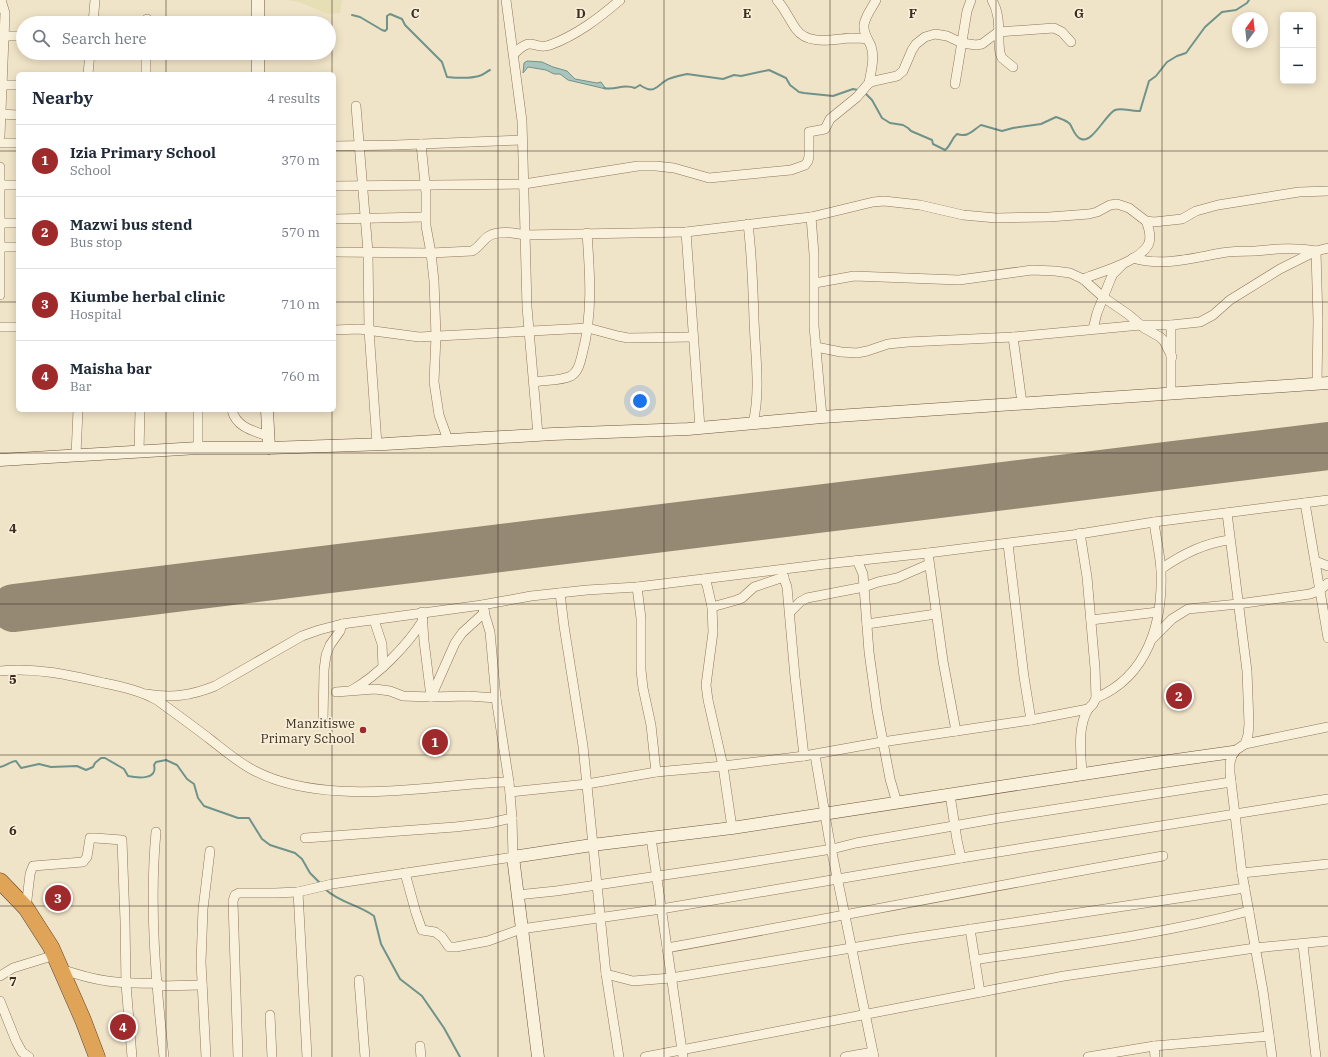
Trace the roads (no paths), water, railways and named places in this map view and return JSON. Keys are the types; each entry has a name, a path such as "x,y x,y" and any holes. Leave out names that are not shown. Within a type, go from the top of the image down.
{"highway":[{"path":"0,881 26,908 44,934 83,1020 97,1057"}],"street":[{"path":"0,136 2,36 5,13 2,0"},
{"path":"94,16 95,0"},
{"path":"258,0 258,16"},
{"path":"506,0 522,121 528,308 538,435"},
{"path":"514,54 524,44 546,46 590,25 620,0"},
{"path":"777,0 785,10 796,29 811,39 822,41 852,38 867,39"},
{"path":"869,83 873,56 871,46 864,30 865,22 876,0"},
{"path":"955,84 967,11 971,0"},
{"path":"992,0 996,6 998,14 1000,53 1002,58 1013,67"},
{"path":"336,186 524,184 638,166 674,168 709,178 791,170 805,165 808,161 809,132 825,129 830,119 857,96 869,83 898,76 903,71 916,44 925,37 935,34 947,36 962,43 982,44 998,32 1054,28 1062,32 1071,42"},
{"path":"2,36 16,36"},
{"path":"88,72 89,60"},
{"path":"146,60 146,72"},
{"path":"258,60 258,72"},
{"path":"1,85 16,86"},
{"path":"356,106 366,218 369,330 377,444"},
{"path":"0,114 16,115"},
{"path":"336,146 522,140"},
{"path":"0,143 16,143"},
{"path":"421,144 426,217 432,253 434,281 436,336 434,382 439,415 448,440"},
{"path":"0,167 0,295"},
{"path":"0,185 16,185"},
{"path":"1146,222 1182,219 1196,211 1299,192 1328,191"},
{"path":"336,252 432,253 472,251 489,236 494,234 512,233 525,235 686,232 811,217 873,202 884,201 920,205 963,216 996,218 1050,217 1089,214 1097,212 1110,205 1117,204 1129,208 1146,222 1150,235 1148,244 1143,252 1130,260 1095,289"},
{"path":"336,219 426,217"},
{"path":"811,217 815,283 814,326 822,417"},
{"path":"0,223 16,223"},
{"path":"748,224 751,252 756,357 757,398 756,412 753,423"},
{"path":"686,232 700,428"},
{"path":"534,382 570,376 575,373 579,367 588,328 590,282 587,233"},
{"path":"0,247 16,247"},
{"path":"1083,279 1130,260 1161,262 1232,251 1293,248 1316,251"},
{"path":"816,347 841,352 857,353 896,343 1013,337 1141,325 1171,325 1200,322 1206,320 1230,300 1274,272 1316,251 1328,248"},
{"path":"0,460 139,452 268,442 377,444 700,428 822,417 1322,384 1316,251"},
{"path":"815,283 854,276 959,280 1032,270 1070,273 1083,279 1103,297 1147,330 1160,337 1164,341 1172,357"},
{"path":"1093,329 1097,313 1113,274"},
{"path":"1171,325 1171,394"},
{"path":"0,327 16,327"},
{"path":"336,330 369,330 405,336 436,336 588,328 628,338 693,337"},
{"path":"1013,337 1022,403"},
{"path":"76,455 78,412"},
{"path":"139,452 140,412"},
{"path":"198,412 198,448"},
{"path":"233,412 236,420 243,426 268,442"},
{"path":"267,412 268,442"},
{"path":"0,671 34,670 49,672 92,680 146,694 173,697 200,692 215,686 302,636 342,624 484,608 531,596 617,587 636,587 704,579 783,574 857,560 928,554 1008,544 1154,522 1328,500"},
{"path":"1305,504 1328,638"},
{"path":"1227,513 1229,540 1247,671 1248,735 1245,744"},
{"path":"1096,698 1115,688 1126,680 1140,663 1153,638 1160,600 1161,570 1154,522"},
{"path":"1080,533 1087,577 1096,698 1088,709 1083,722 1081,734 1082,774"},
{"path":"1161,570 1181,556 1210,544 1229,540"},
{"path":"1008,544 1023,670 1031,720"},
{"path":"928,554 943,661 956,731"},
{"path":"857,560 862,570 872,675 882,742 897,803"},
{"path":"1315,561 1328,566"},
{"path":"790,612 800,602 807,598 864,587 897,578 930,564"},
{"path":"712,607 742,598 754,587 783,574"},
{"path":"783,574 787,587 790,612 795,678 804,756"},
{"path":"704,579 707,585 712,607 713,632 706,685 708,700 724,766 732,828"},
{"path":"1153,638 1172,619 1188,609 1305,595 1320,590 1328,583"},
{"path":"636,587 641,618 641,664 643,688 651,726 656,772"},
{"path":"560,593 579,720 606,974 619,1057"},
{"path":"431,697 455,643 462,632 484,608"},
{"path":"484,608 490,632 496,698 509,782 512,818 512,857 538,1057"},
{"path":"1091,620 1158,612"},
{"path":"867,624 936,614"},
{"path":"350,691 383,667 410,638 422,616"},
{"path":"422,616 431,697"},
{"path":"374,620 382,644 383,667"},
{"path":"323,721 324,670 326,655 330,645 340,632 342,624"},
{"path":"336,692 384,690 403,696 468,696 496,698"},
{"path":"146,694 157,700 225,751 255,771 290,784 314,790 373,791 429,788 485,782 509,782"},
{"path":"510,792 587,784 656,772 724,766 814,755 882,742 1031,720 1088,709"},
{"path":"238,1057 233,901 235,895 239,893 298,892 332,884 592,845 732,828 1233,752 1245,744 1328,727"},
{"path":"1233,752 1230,762 1234,814 1242,874 1256,948 1272,1057"},
{"path":"814,755 844,915 873,1054 845,1057"},
{"path":"517,895 597,885 832,849 856,843 955,826 1231,782"},
{"path":"950,795 961,858"},
{"path":"406,873 419,926 422,930 439,934 450,947 456,947 488,941 521,929 661,910 837,878 1328,799"},
{"path":"305,838 454,827 490,823 512,818"},
{"path":"156,832 154,910 164,1057"},
{"path":"26,908 30,874 33,866 83,862 87,857 90,838 122,840 126,984 132,1057"},
{"path":"651,838 682,1053"},
{"path":"206,1057 201,962 203,909 210,851"},
{"path":"667,948 1163,856"},
{"path":"1242,874 1328,864"},
{"path":"606,974 633,982 671,978 970,929 1245,888"},
{"path":"298,892 307,1057"},
{"path":"975,960 1094,942 1202,922 1249,911"},
{"path":"970,929 980,992"},
{"path":"645,1057 682,1053 864,1014 1064,976 1256,948 1303,945 1328,941"},
{"path":"1303,945 1316,1057"},
{"path":"0,976 13,968 58,962 89,978 126,984 202,985"},
{"path":"359,980 366,1057"},
{"path":"0,1002 16,1042 22,1052 29,1057"},
{"path":"270,1015 272,1057"},
{"path":"1088,1057 1104,1056 1154,1046 1269,1036"},
{"path":"420,1046 421,1057"},
{"path":"1154,1046 1155,1057"}],"water":[{"path":"527,61 542,62 567,71 575,79 597,83 601,82 606,89 568,80 560,74 554,74 546,70 528,67 523,73 524,63"}],"waterway":[{"path":"864,92 872,100 882,118 890,123 903,125 911,131 932,140 933,144 945,150 949,147 953,138 957,134 967,134 981,125 1002,131 1041,124 1056,117 1070,124 1077,137 1085,139 1090,137 1115,110 1121,109 1140,111 1149,81 1156,76 1167,62 1186,53 1205,27 1222,12 1236,10 1249,0"},
{"path":"352,15 360,17 385,31 387,29 387,16 390,14 402,19 405,25 442,62 447,77 475,77 490,70"},
{"path":"604,88 612,89 626,86 635,88 640,85 651,90 669,79 687,74 723,79 734,75 741,76 769,70 786,78 790,85 799,92 833,96 853,89 858,90"},
{"path":"0,767 16,761 21,768 39,764 51,767 77,766 86,770 93,767 101,758 105,758 124,769 128,776 146,777 153,773 156,762 166,760 177,765 187,779 194,784 198,798 204,806 238,818 249,818 262,839 270,845 295,853 302,859 310,873 321,884"},
{"path":"325,889 343,901 374,916 381,944 400,979 422,996 444,1028 460,1057"}],"place":[{"name":"Mazwi bus stend","path":"1179,696"},
{"name":"Manzitiswe Primary School","path":"363,730"},
{"name":"Izia Primary School","path":"435,742"},
{"name":"Kiumbe herbal clinic","path":"58,898"},
{"name":"Maisha bar","path":"123,1027"}]}
